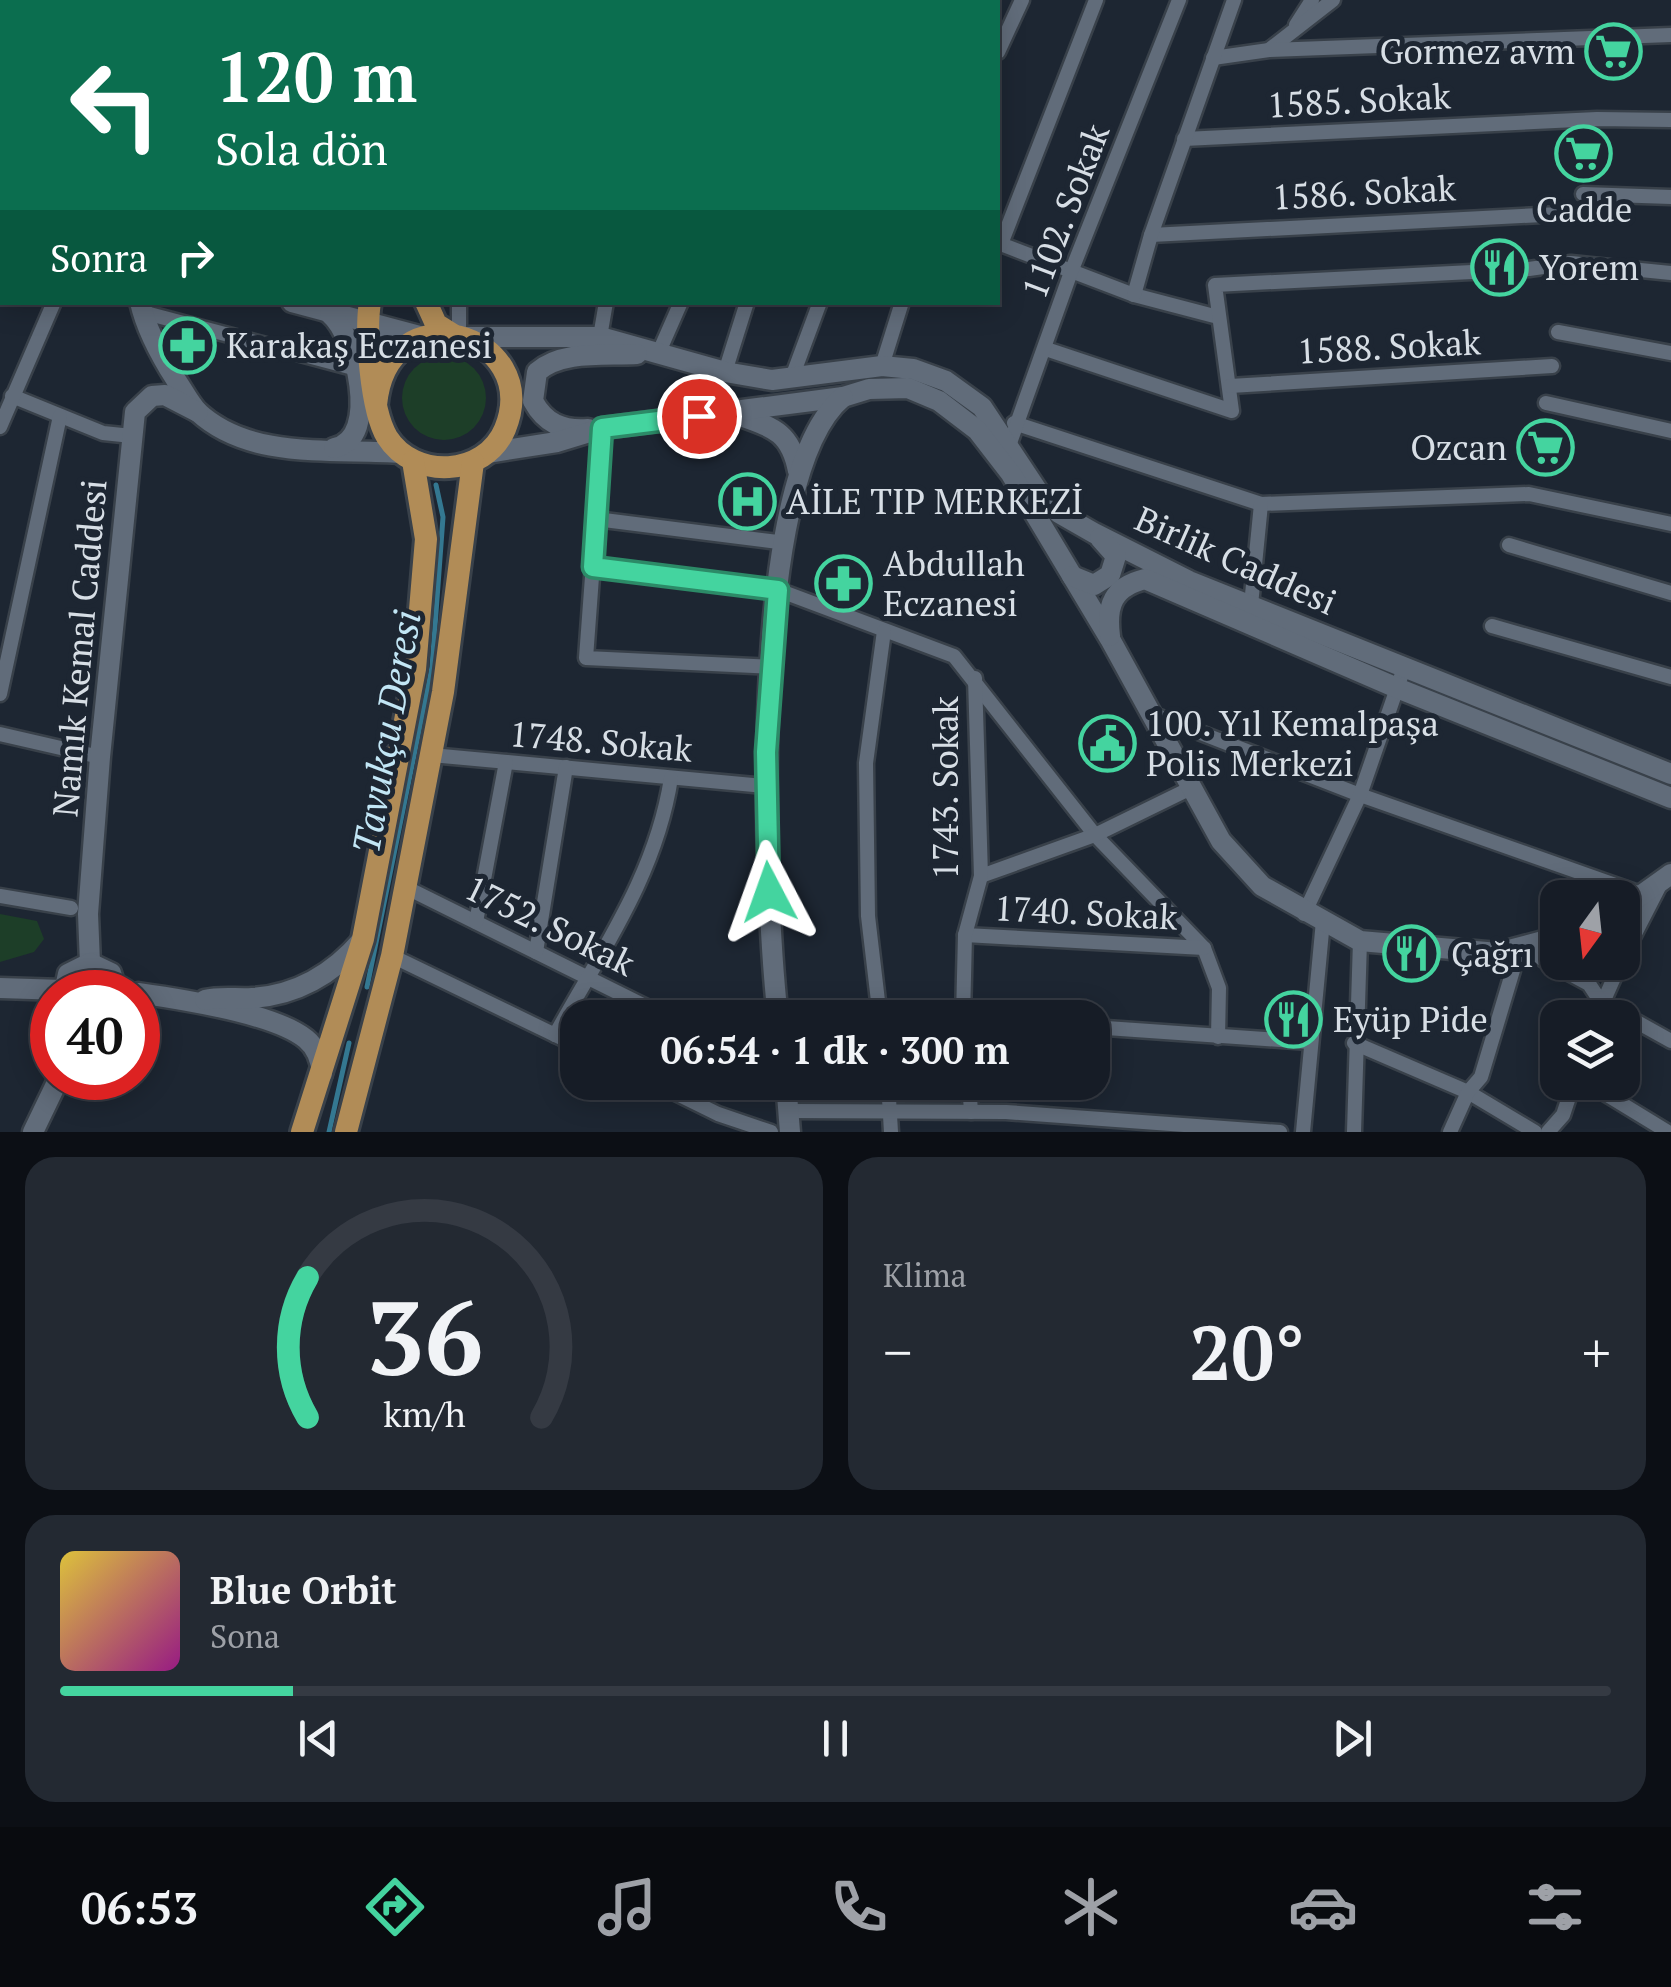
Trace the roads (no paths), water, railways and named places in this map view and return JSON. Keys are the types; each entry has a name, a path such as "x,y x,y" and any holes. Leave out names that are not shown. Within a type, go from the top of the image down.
{"main road":[{"path":"139,305 166,365 198,412 261,443 407,457 438,468 602,428"},
{"path":"302,305 330,314 369,314 423,337 459,336"},
{"path":"346,1132 392,956 431,755 480,457 504,431 511,409 510,386 502,366 486,348 436,324 427,305"},
{"path":"327,450 352,443 357,434 361,397 344,332 330,314"},
{"path":"302,1132 363,938 415,668 423,602 426,539 407,457 380,423 369,314"},
{"name":"Birlik Caddesi","path":"459,336 600,337 725,372 791,380 882,366 913,370 946,381 1012,433 1040,496 1059,513 1094,533 1401,678 1671,774"},
{"path":"376,404 385,367 397,352 423,337"},
{"path":"659,352 568,357 548,362 537,372 532,401 545,419 578,430 843,397 869,389 908,388 939,401 977,430 1010,474 1110,639 1189,790 1221,841 1262,886 1360,940 1498,952 1540,942"},
{"name":"Namık Kemal Caddesi","path":"90,963 80,911 100,758 135,412 152,396 164,395 198,412"},
{"path":"777,1000 765,786 778,590 798,473 822,419 843,397"},
{"path":"731,412 784,436 792,444 798,473"},
{"path":"1072,576 1094,584 1110,575 1114,551 1094,533"},
{"path":"1110,639 1107,612 1113,596 1126,584 1145,579 1401,678 1671,798"},
{"path":"1642,894 1669,874"},
{"path":"198,1002 252,998 308,984 332,971 363,938"},
{"path":"73,970 90,963 105,970"},
{"path":"0,988 30,989"},
{"path":"160,997 198,1002 284,1026 305,1038 318,1052 322,1074"},
{"path":"33,1132 48,1100"}],"street":[{"path":"1002,29 1022,0"},
{"path":"1000,241 1096,0"},
{"name":"1102. Sokak","path":"1012,433 1179,0"},
{"path":"1134,295 1151,234 1234,0"},
{"path":"1292,32 1312,0"},
{"path":"1269,50 1334,0"},
{"path":"1212,58 1269,50 1671,35"},
{"name":"1585. Sokak","path":"1184,139 1597,119 1671,120"},
{"path":"1584,194 1671,197"},
{"name":"1586. Sokak","path":"1151,234 1580,213"},
{"path":"1000,244 1134,295 1218,318"},
{"path":"1046,349 1232,411 1215,285 1529,270 1571,263 1671,272"},
{"path":"0,426 53,305"},
{"path":"139,305 353,368"},
{"path":"459,305 459,336"},
{"path":"600,337 605,305"},
{"path":"659,352 680,305"},
{"path":"725,372 746,305"},
{"path":"791,380 819,305"},
{"path":"882,366 901,305"},
{"path":"1558,332 1671,353"},
{"name":"1588. Sokak","path":"1230,386 1552,366"},
{"path":"12,396 103,433 132,436"},
{"path":"1546,403 1671,431"},
{"path":"0,694 60,416"},
{"path":"602,428 586,658 772,667"},
{"path":"1012,433 1260,504 1529,494 1671,524"},
{"path":"1251,605 1260,504"},
{"path":"596,519 786,543"},
{"path":"1509,545 1671,594"},
{"path":"593,567 778,590 954,656 1095,835 1204,948 1219,988 1218,1037"},
{"path":"1492,626 1671,677"},
{"path":"878,1000 868,916 866,763 884,631"},
{"name":"1743. Sokak","path":"963,1000 964,935 981,876 975,678"},
{"path":"1303,1132 1314,917 1401,678"},
{"path":"1152,714 1360,795 1642,894"},
{"path":"0,734 100,758"},
{"name":"1748. Sokak","path":"431,755 765,786"},
{"path":"476,922 506,762"},
{"path":"536,952 566,767"},
{"path":"555,1035 650,862 663,830 672,778"},
{"path":"981,876 1095,835 1189,790"},
{"path":"1640,928 1669,874"},
{"name":"1752. Sokak","path":"405,887 632,1000"},
{"path":"0,896 80,911"},
{"name":"1740. Sokak","path":"964,935 1204,948"},
{"path":"1354,1132 1360,940"},
{"path":"1450,1132 1468,1092 1481,1077 1520,947 1589,984 1595,1000"},
{"path":"392,956 560,1037"},
{"path":"1110,1028 1310,1042"},
{"path":"1640,1028 1671,1041"},
{"path":"1354,1042 1468,1092 1535,1132"},
{"path":"689,1100 771,1132"},
{"path":"890,1100 892,1132"},
{"path":"970,1100 971,1112"},
{"path":"1548,1132 1563,1114 1568,1100"},
{"path":"1610,1100 1645,1127 1668,1132"},
{"path":"789,1121 891,1112 971,1112 1128,1127 1280,1132"}],"waterway":[{"name":"Tavukçu Deresi","path":"367,987 432,667 443,517 436,485"},
{"name":"Tavukçu Deresi","path":"329,1132 349,1043"}],"place":[{"name":"Gormez avm","path":"1614,51"},
{"name":"Cadde","path":"1584,153"},
{"name":"Yorem","path":"1500,267"},
{"name":"Karakaş Eczanesi","path":"187,345"},
{"name":"Ozcan","path":"1546,447"},
{"name":"AİLE TIP MERKEZİ","path":"747,501"},
{"name":"Abdullah Eczanesi","path":"844,583"},
{"name":"100. Yıl Kemalpaşa Polis Merkezi","path":"1107,743"},
{"name":"Çağrı","path":"1412,954"},
{"name":"Eyüp Pide","path":"1294,1019"}]}
